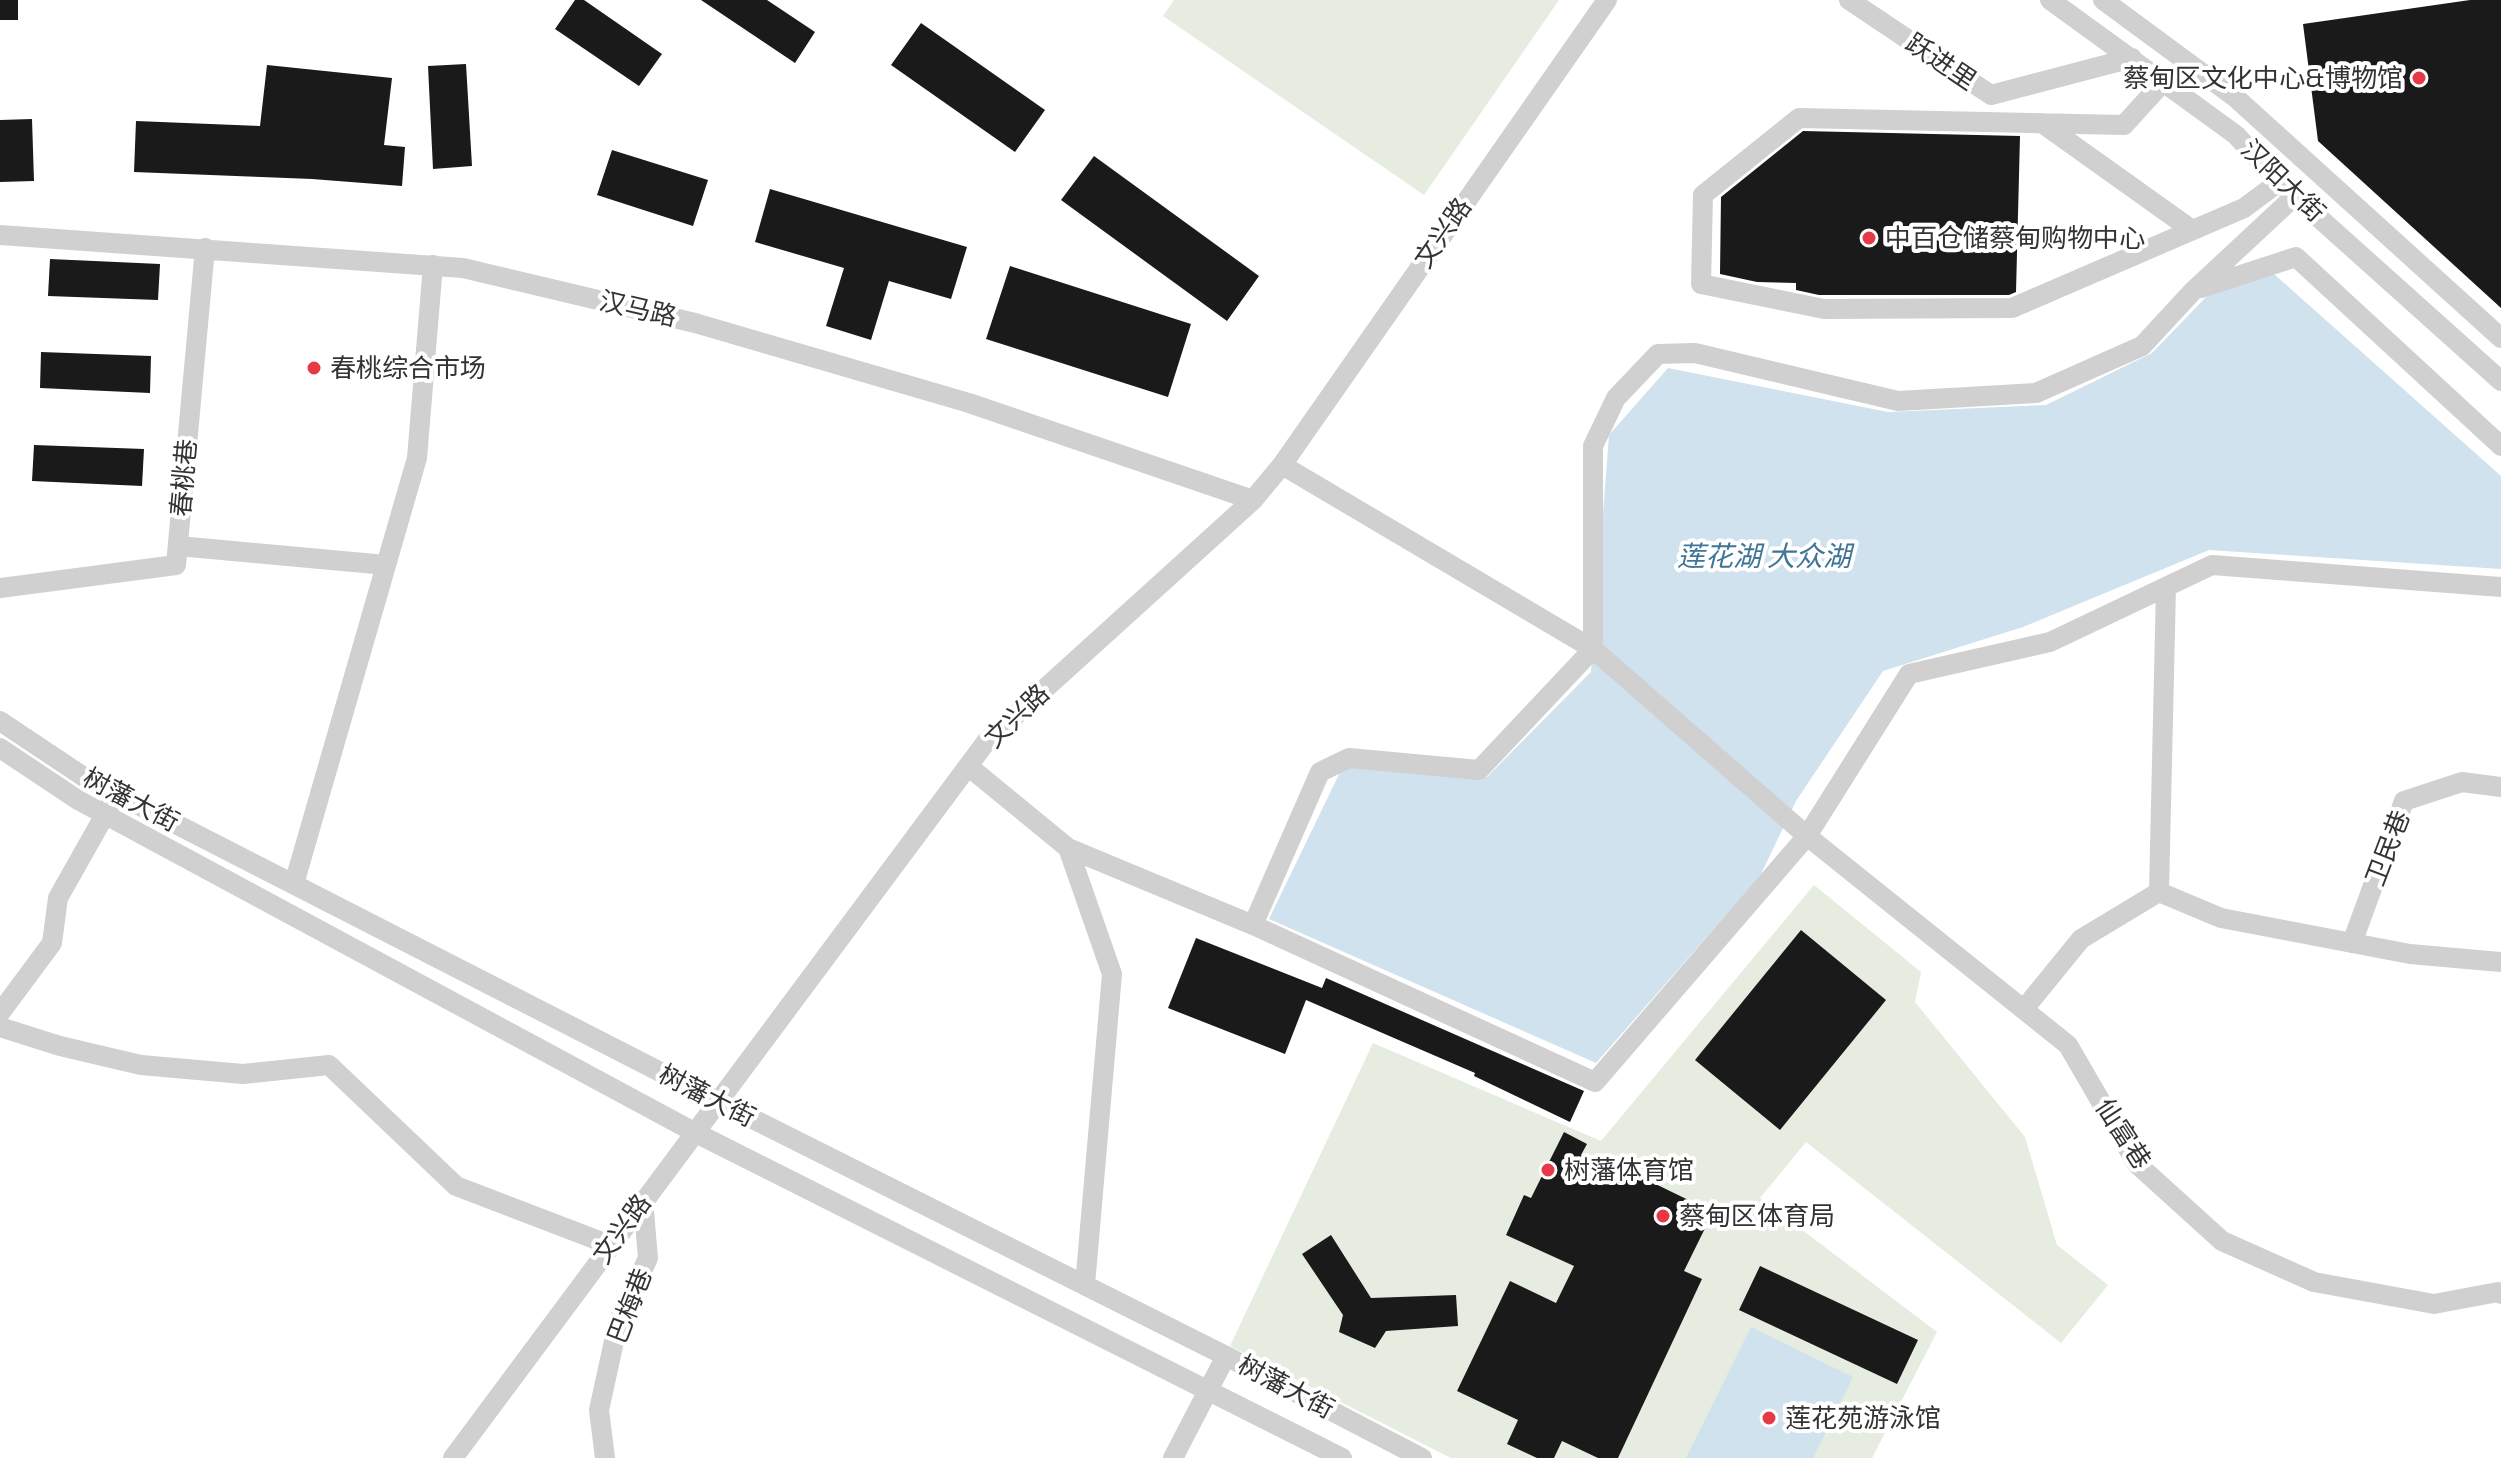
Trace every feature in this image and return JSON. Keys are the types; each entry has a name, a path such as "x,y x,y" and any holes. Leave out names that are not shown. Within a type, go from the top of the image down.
{"street":[{"name":"文兴路","path":"453,1458 986,742 1253,500 1282,465 1607,0"},
{"name":"跃进里","path":"1849,0 1991,95 2132,58"},
{"name":"汉阳大街","path":"2050,0 2236,135 2279,182 2501,381"},
{"name":"汉阳大街","path":"2103,0 2236,98 2501,338"},
{"path":"2164,81 2124,125 1799,118 1703,195 1701,284 1824,309 2012,308 2244,208 2279,182"},
{"path":"2042,123 2192,230"},
{"path":"1253,925 1320,772 1349,758 1479,770 1593,649 1593,446 1616,398 1658,354 1695,353 1898,401 2036,393 2142,346 2193,291 2295,196"},
{"name":"汉马路","path":"0,235 463,268 695,323 969,403 1253,500"},
{"name":"春桃巷","path":"205,248 178,546 386,565"},
{"path":"2193,291 2296,257 2501,446"},
{"path":"294,884 417,458 433,265"},
{"name":"仙富巷","path":"1282,465 1593,649 1807,836 2068,1045 2137,1164 2222,1241 2314,1282 2434,1304 2498,1292 2501,1294"},
{"path":"0,588 176,565 178,546"},
{"path":"968,766 1068,848 1253,925 1595,1082 1807,836 1909,674 2050,642 2212,565 2501,587"},
{"path":"2159,892 2166,587"},
{"name":"树藩大街","path":"0,721 84,777 1422,1458"},
{"name":"树藩大街","path":"0,748 78,800 694,1132 1342,1458"},
{"name":"卫民巷","path":"2352,943 2404,801 2462,782 2501,787"},
{"path":"0,1013 52,943 58,898 107,815 115,792"},
{"path":"1068,848 1112,974 1085,1285"},
{"path":"2159,892 2221,918 2410,954 2501,962"},
{"path":"2024,1009 2081,939 2159,892"},
{"path":"0,1027 60,1046 141,1065 243,1074 329,1065 456,1186 610,1245"},
{"name":"巴梅巷","path":"605,1458 599,1410 618,1323 648,1258 643,1200"},
{"path":"1173,1458 1226,1356"}],"shaded area":[{"path":"1174,0 1559,0 1424,195 1163,16"},
{"name":"树藩体育馆","path":"1814,885 1921,972 1915,1002 2025,1137 2057,1245 2108,1285 2061,1343 1806,1142 1760,1198 1937,1332 1872,1458 1451,1458 1230,1346 1373,1043 1601,1141"}],"water":[{"name":"莲花湖 大众湖","path":"2274,274 2501,476 2501,569 2209,550 2023,627 1883,671 1796,801 1760,876 1596,1063 1269,919 1343,766 1487,777 1591,672 1609,435 1668,368 1888,412 2046,405 2152,353 2212,291"},
{"name":"莲花苑游泳馆","path":"1751,1327 1853,1377 1813,1458 1686,1458"}],"building":[{"path":"0,0 18,0 18,20 0,20"},
{"path":"575,0 584,0 662,54 639,86 555,29"},
{"path":"701,0 767,0 815,32 795,63"},
{"path":"2470,0 2501,0 2501,308 2318,141 2303,24"},
{"path":"921,23 1045,110 1015,152 891,65"},
{"path":"466,64 472,166 433,169 428,66"},
{"path":"267,65 392,78 384,145 405,147 402,186 134,172 136,121 260,126"},
{"path":"32,119 34,181 0,182 0,120"},
{"name":"中百仓储蔡甸购物中心","path":"1803,131 2020,136 2016,292 2009,295 1819,295 1796,290 1796,283 1757,282 1720,274 1721,197"},
{"path":"612,150 708,180 693,226 597,195"},
{"path":"1094,156 1259,276 1227,321 1061,200"},
{"path":"770,189 967,247 951,299 889,281 871,340 826,326 844,268 755,242"},
{"path":"50,259 160,264 158,300 48,296"},
{"path":"1010,266 1191,324 1168,397 986,339"},
{"path":"41,352 151,356 150,393 40,388"},
{"path":"34,445 144,449 142,486 32,481"},
{"path":"1801,930 1886,1000 1780,1130 1695,1060"},
{"path":"1196,938 1322,988 1326,978 1584,1091 1570,1122 1474,1076 1475,1073 1306,1000 1285,1054 1168,1008"},
{"path":"1564,1132 1587,1144 1581,1155 1632,1180 1635,1174 1713,1212 1684,1271 1702,1279 1618,1458 1598,1458 1562,1441 1554,1458 1537,1458 1507,1444 1518,1420 1457,1391 1510,1281 1556,1303 1574,1266 1506,1235 1524,1195 1531,1198"},
{"path":"1331,1235 1371,1298 1456,1295 1458,1326 1386,1331 1375,1348 1339,1332 1343,1315 1302,1254"},
{"path":"1760,1266 1918,1340 1897,1384 1739,1310"}],"place":[{"name":"蔡甸区文化中心&博物馆","path":"2419,78"},
{"name":"中百仓储蔡甸购物中心","path":"1869,238"},
{"name":"春桃综合市场","path":"314,368"},
{"name":"树藩体育馆","path":"1548,1170"},
{"name":"蔡甸区体育局","path":"1663,1216"},
{"name":"莲花苑游泳馆","path":"1769,1418"}]}
